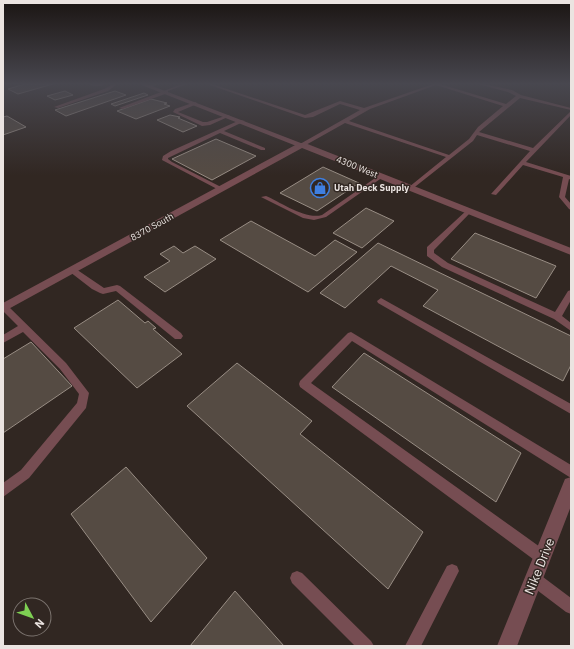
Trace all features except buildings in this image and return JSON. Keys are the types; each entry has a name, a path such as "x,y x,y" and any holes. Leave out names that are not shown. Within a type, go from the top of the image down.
{"street":[{"name":"4300 West","path":"224,114 571,252"},
{"name":"8370 South","path":"4,308 302,145"},
{"name":"Nike Drive","path":"507,646 571,485"}],"lane":[{"path":"180,114 206,125 228,116"},
{"path":"297,114 305,117 315,114"},
{"path":"302,145 357,114"},
{"path":"411,188 471,140 480,128 497,114"},
{"path":"494,194 569,114"},
{"path":"221,189 170,163 165,160 165,157 242,121"},
{"path":"345,121 450,157"},
{"path":"220,131 264,149"},
{"path":"476,133 534,150"},
{"path":"522,163 568,177 562,197 571,208"},
{"path":"264,197 305,217 312,219 318,218 324,216 380,176"},
{"path":"469,211 430,248 430,254 445,265 557,317 571,328"},
{"path":"72,270 103,291 117,288 178,336"},
{"path":"557,317 571,293"},
{"path":"381,301 571,409"},
{"path":"3,491 25,474 82,405 84,393 63,366 4,308"},
{"path":"3,339 24,327"},
{"path":"542,557 304,384 351,336 571,472"},
{"path":"413,646 452,571"},
{"path":"297,578 366,646"},
{"path":"534,579 571,607"}],"place":[{"name":"Utah Deck Supply","path":"320,188"}]}
